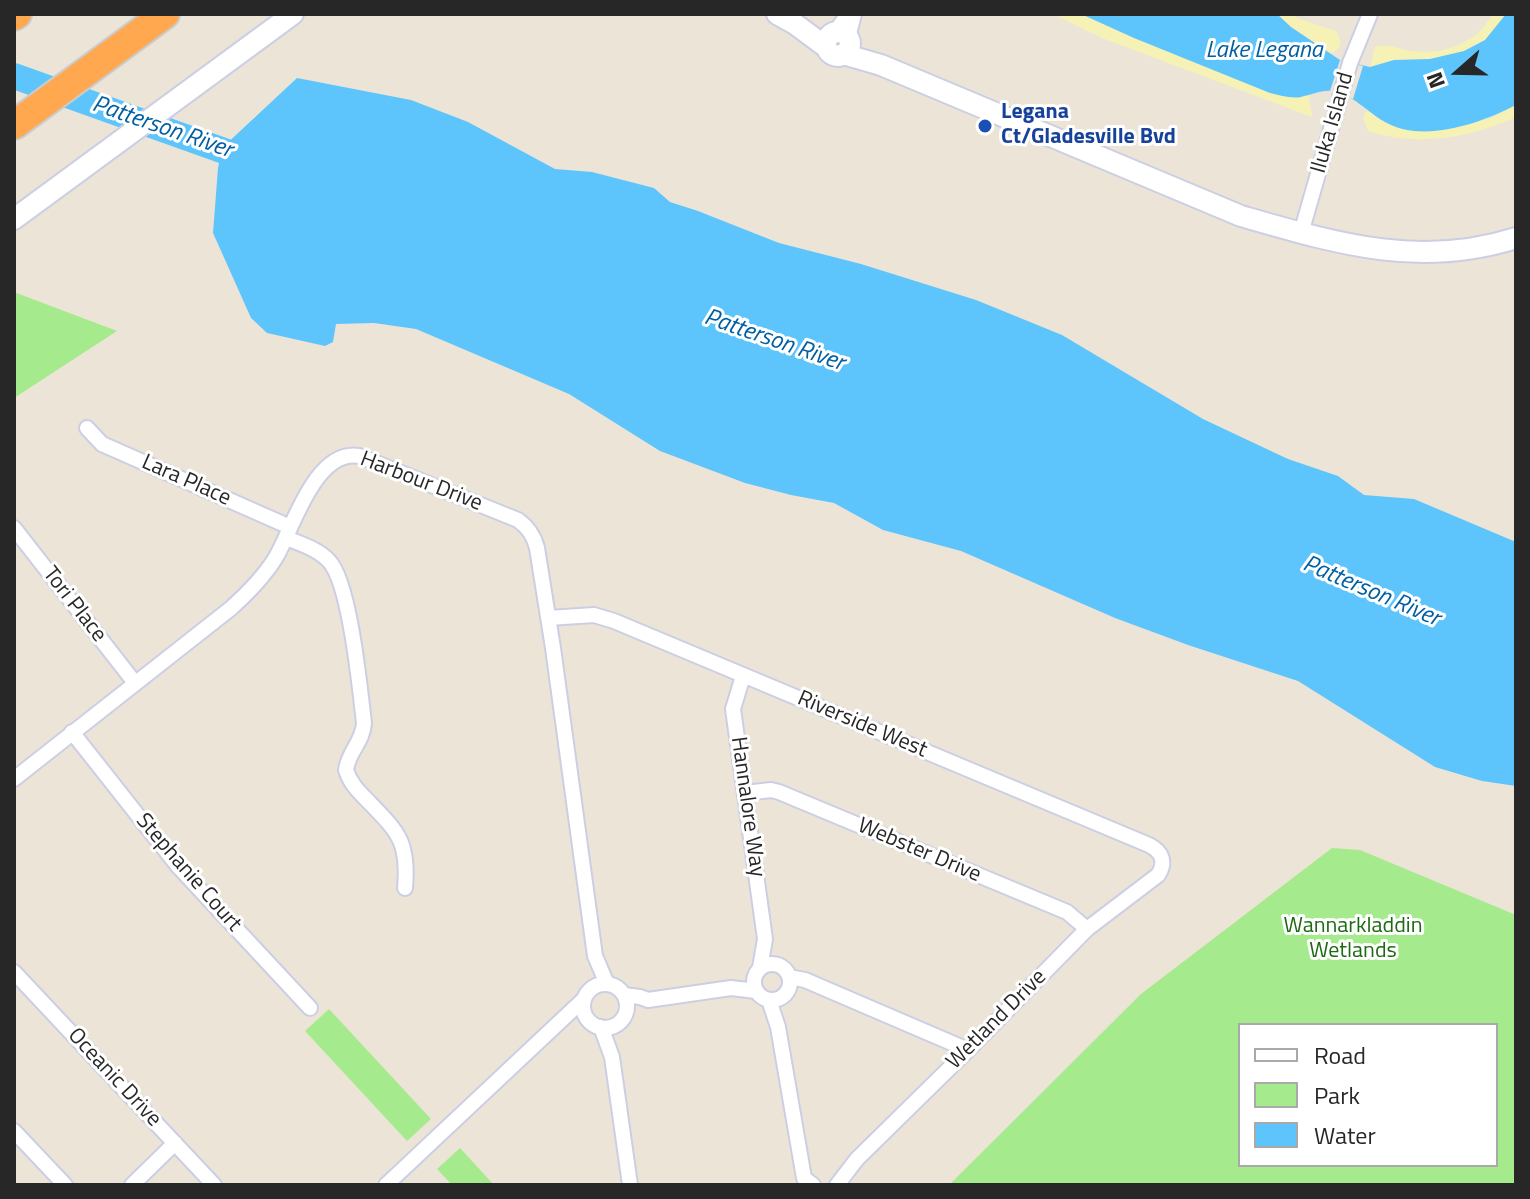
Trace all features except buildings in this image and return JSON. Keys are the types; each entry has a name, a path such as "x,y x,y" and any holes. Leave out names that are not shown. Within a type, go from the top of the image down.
{"highway":[{"path":"14,125 165,14"}],"main road":[{"path":"14,219 293,14"},
{"path":"786,19 870,54 881,65 1241,216 1301,233 1376,249 1412,253 1467,249 1516,238"}],"street":[{"path":"839,41 851,14"},
{"name":"Iluka Island","path":"1301,233 1350,63 1370,14"},
{"name":"Lara Place","path":"87,428 102,444 288,532 331,562 346,599 364,723 362,736 346,770 354,786 392,825 400,839 406,860 405,888"},
{"name":"Harbour Drive","path":"14,779 230,609 263,576 307,492 323,472 340,458 359,456 518,520 527,527 535,541 595,956 607,984"},
{"name":"Tori Place","path":"14,528 135,683"},
{"name":"Riverside West","path":"548,618 594,615 606,619 1149,845 1158,850 1163,863"},
{"name":"Hannalore Way","path":"743,676 733,709 765,939 778,965"},
{"name":"Stephanie Court","path":"72,732 177,865 310,1008"},
{"name":"Webster Drive","path":"745,793 779,792 1067,912 1087,929"},
{"name":"Wetland Drive","path":"837,1185 857,1159 1087,929 1158,875 1163,863"},
{"name":"Hannalore Way","path":"757,979 765,939"},
{"name":"Harbour Drive","path":"587,995 595,956"},
{"path":"624,995 648,1000 731,988 757,979 766,965 778,965 787,971 790,983 778,997 778,1027 804,1178 813,1185"},
{"name":"Oceanic Drive","path":"14,972 214,1185"},
{"path":"789,977 805,980 968,1050"},
{"path":"757,979 764,998 824,989"},
{"path":"386,1185 558,1025 595,986 607,984 617,988 626,1001 607,1022"},
{"path":"587,995 583,1008 607,1022"},
{"path":"558,1025 607,1022 641,1007 648,1000"},
{"path":"607,1022 630,1185"},
{"path":"14,1131 65,1185"},
{"path":"132,1185 175,1143"}],"green space":[{"path":"14,292 117,331 14,398"},
{"name":"Wannarkladdin Wetlands","path":"1332,848 1360,850 1516,915 1516,1185 949,1185 1141,994"},
{"path":"329,1009 431,1119 407,1141 305,1031"},
{"path":"460,1148 494,1185 452,1185 437,1169"}],"sand":[{"path":"1053,14 1081,14 1134,38 1300,97 1309,95 1312,117 1102,38"},
{"path":"1277,14 1292,14 1336,31 1339,47 1331,53"},
{"path":"1493,14 1506,14 1485,40 1464,51 1430,59 1394,60 1370,67 1375,47 1389,46 1420,52 1446,49 1477,34"},
{"path":"1516,105 1514,118 1479,131 1442,138 1386,136 1368,131 1363,118 1367,110 1384,122 1429,131 1491,118"}],"water":[{"name":"Lake Legana","path":"1081,14 1277,14 1340,60 1370,67 1394,60 1430,59 1464,51 1485,40 1506,14 1516,14 1516,105 1452,128 1417,131 1400,128 1339,93 1324,91 1293,98 1270,93"},
{"path":"297,78 411,100 468,122 555,169 592,172 654,188 670,202 779,243 861,264 976,300 1062,335 1203,419 1288,459 1338,476 1364,495 1414,499 1516,542 1516,786 1482,781 1435,767 1298,681 1115,618 961,551 883,530 834,503 745,483 660,451 569,394 416,329 374,323 336,324 333,342 325,346 267,333 251,318 213,233 218,168 222,148"}],"pier":[{"path":"1340,60 1363,66 1353,99 1330,91"}],"waterway":[{"name":"Patterson River","path":"14,76 255,162"}],"place":[{"name":"Legana Ct/Gladesville Bvd","path":"985,126"}]}
